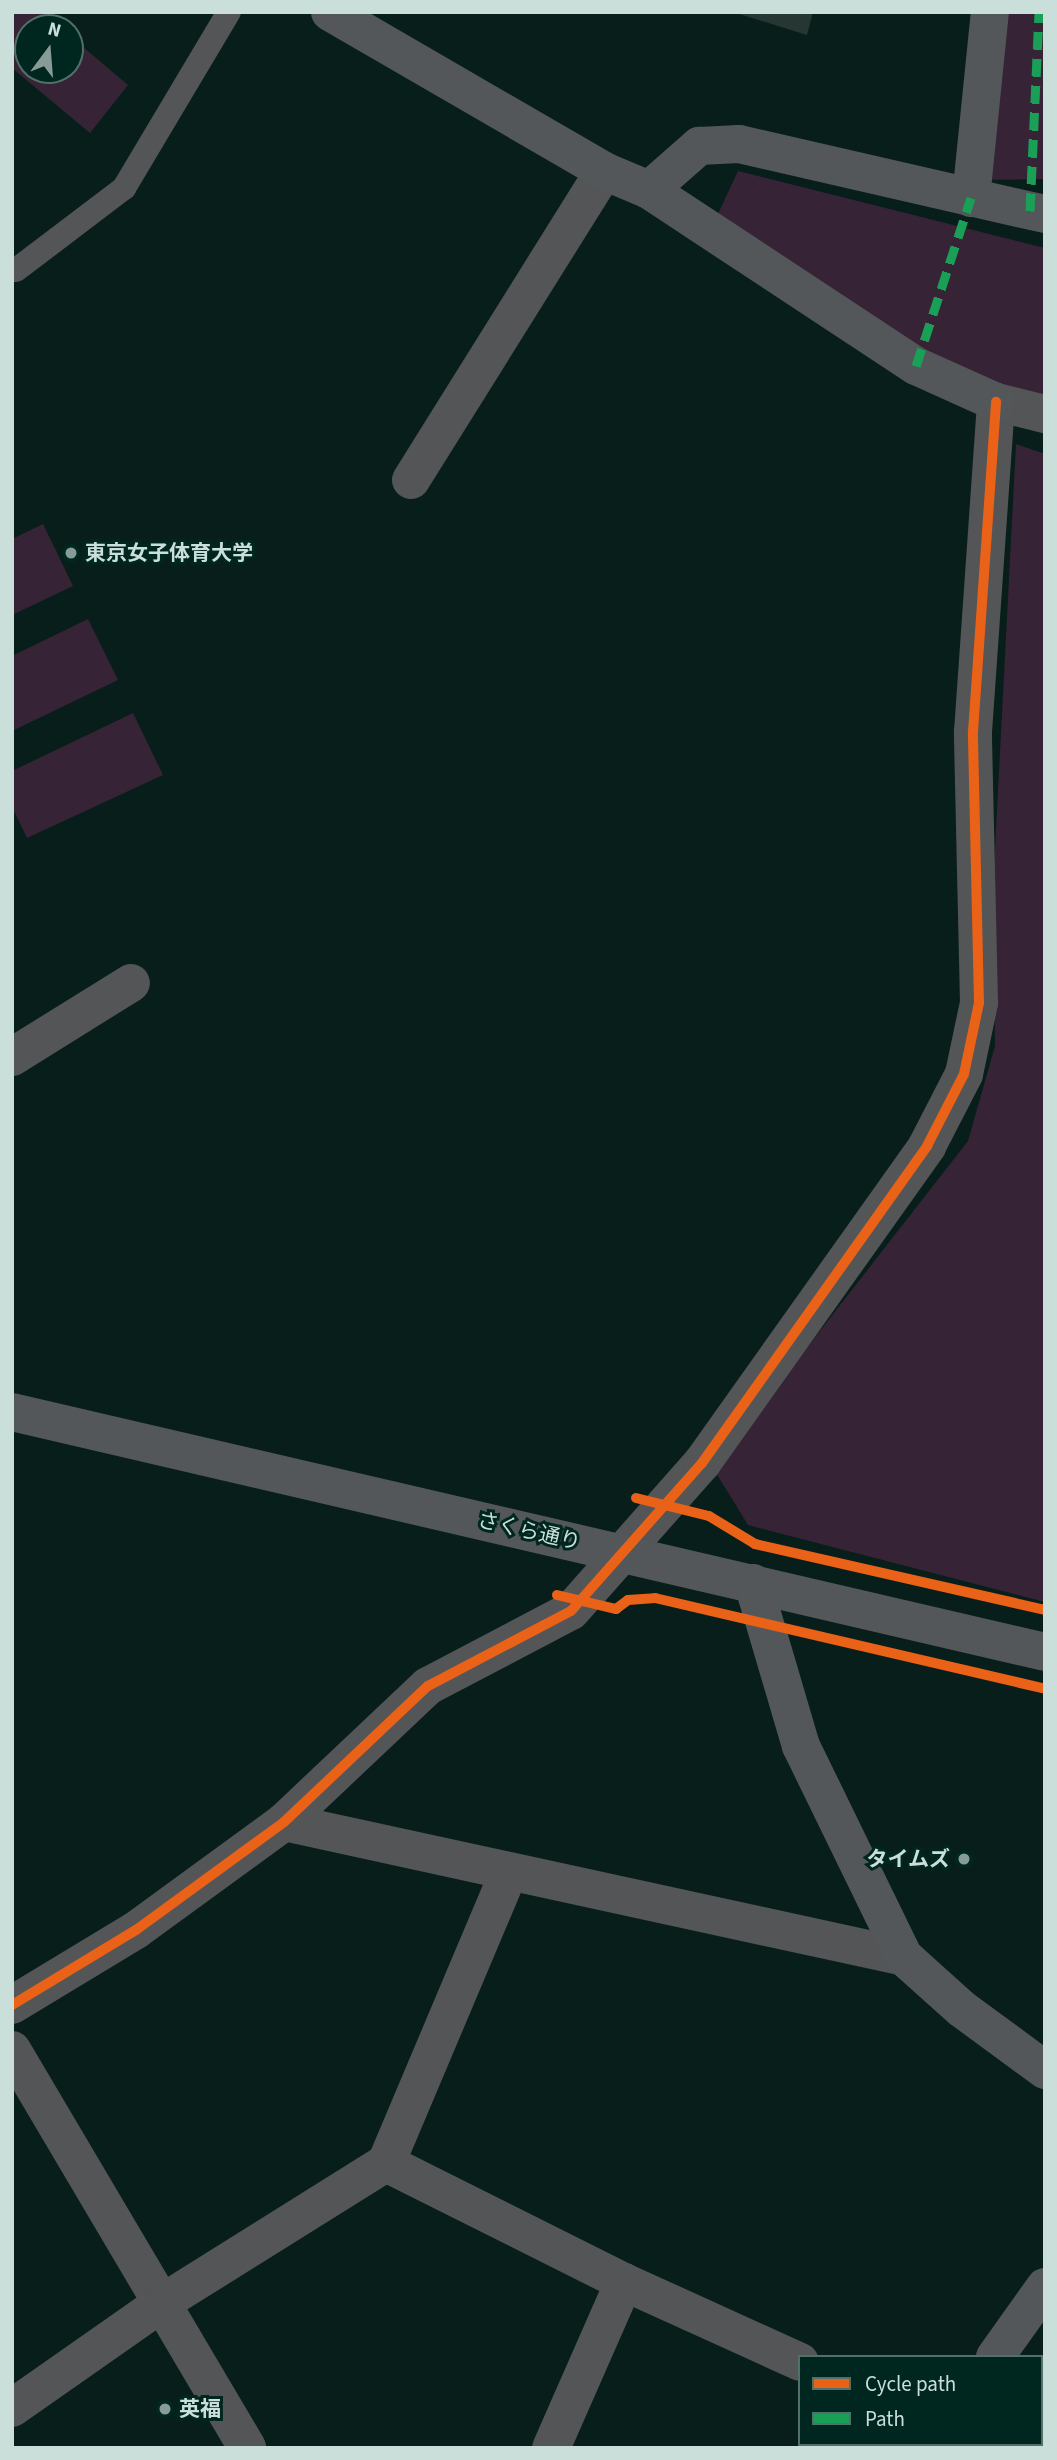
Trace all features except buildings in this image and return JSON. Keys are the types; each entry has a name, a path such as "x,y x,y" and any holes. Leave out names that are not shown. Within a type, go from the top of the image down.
{"street":[{"path":"330,12 604,171 649,190 916,366 996,402 1045,414"},
{"path":"971,198 990,12"},
{"path":"649,190 699,146 739,144 1045,214"},
{"path":"411,480 604,171"},
{"path":"12,2005 136,1930 285,1822 428,1686 571,1611 627,1554 702,1463 805,1312 905,1179 964,1074 979,1003 973,732 996,402"},
{"path":"12,1057 131,983"},
{"name":"さくら通り","path":"12,1412 1045,1652"},
{"path":"753,1583 801,1746 904,1957 962,2009 1045,2070"},
{"path":"285,1822 904,1957"},
{"path":"12,2408 165,2301 386,2163 509,1871"},
{"path":"12,2050 165,2301 247,2448"},
{"path":"386,2163 624,2282 798,2361"},
{"path":"551,2448 624,2282"},
{"path":"996,2355 1045,2287"}],"lane":[{"path":"16,270 124,188 229,12"}],"shaded area":[{"path":"12,12 42,12 44,14 14,14 14,70"},
{"path":"989,12 1045,12 1045,179 973,180"},
{"path":"84,48 128,85 90,133 31,84 84,84"},
{"path":"738,171 1045,248 1045,408 812,295 717,216"},
{"path":"1016,444 1045,454 1045,1602 748,1525 713,1468 968,1141 995,1046 993,887"},
{"path":"43,524 73,586 12,615 12,539"},
{"path":"88,619 118,680 12,731 12,656"},
{"path":"133,713 163,775 27,838 12,807 12,771"}],"marked path":[{"path":"1030,211 1039,12"},
{"path":"916,366 971,198"}],"cycle path":[{"path":"12,2005 136,1930 284,1822 428,1686 571,1611 702,1463 927,1146 964,1074 979,1003 973,732 996,402"},
{"path":"636,1498 709,1516 755,1544 1045,1610"},
{"path":"557,1595 616,1609 628,1600 655,1598 1045,1689"}],"place":[{"name":"東京女子体育大学","path":"71,553"},
{"name":"タイムズ","path":"964,1859"},
{"name":"英福","path":"165,2409"}]}
